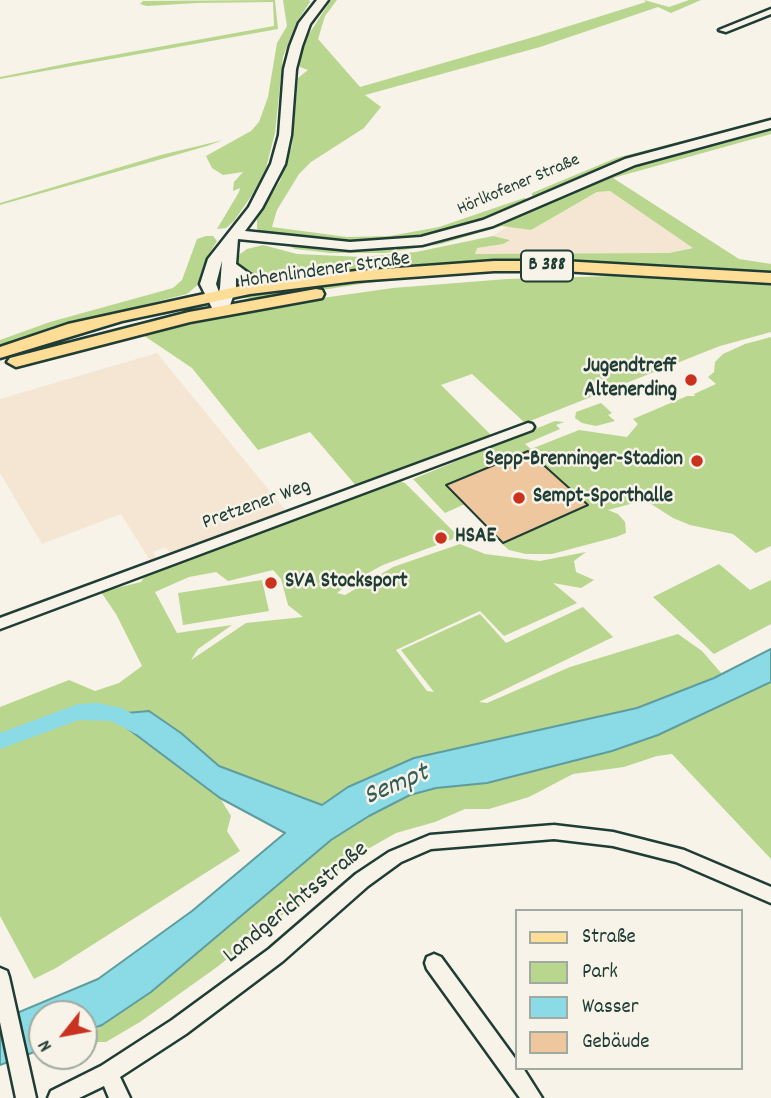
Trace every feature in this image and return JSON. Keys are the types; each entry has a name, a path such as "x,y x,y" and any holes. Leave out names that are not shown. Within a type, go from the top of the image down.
{"main road":[{"path":"233,237 255,208 278,164 285,135 290,69 296,46 305,23 323,0"},
{"name":"B 388","path":"219,300 271,286 356,276 494,266 562,266 771,278"},
{"name":"Hohenlindener Straße","path":"0,354 85,325 219,300 412,281 663,272"},
{"name":"Hohenlindener Straße","path":"0,368 219,300"}],"street":[{"path":"723,30 771,11"},
{"name":"Hörlkofener Straße","path":"233,237 350,246 422,241 488,223 630,162 771,124"},
{"path":"219,300 230,266 233,237"},
{"path":"219,300 208,284 215,259 233,237"},
{"path":"230,266 246,278 271,286"},
{"name":"Pretzener Weg","path":"0,624 528,427"},
{"name":"Landgerichtsstraße","path":"58,1098 108,1073 179,1027 276,956 362,880 395,857 430,842 554,832 613,839 678,855 771,895"},
{"path":"434,963 532,1098"},
{"path":"0,976 26,1098"},
{"path":"108,1073 120,1098"}],"shaded area":[{"path":"610,191 695,247 669,253 475,254 476,248 503,244 509,239 493,236 508,226 531,230 598,192"},
{"path":"157,353 286,511 171,554 165,547 153,552 157,559 151,562 121,514 42,544 0,473 0,399"}],"green space":[{"path":"275,0 278,29 0,79 70,63 274,26 273,2 147,6 140,4 143,1"},
{"path":"283,0 310,2 296,23 283,57 275,133 266,168 234,221 226,228 217,229 239,192 240,188 233,191 234,182 243,172 223,175 212,168 206,156 251,131 259,122 268,97 277,43 287,26"},
{"path":"331,0 337,0 325,16 318,39 360,87 537,36 646,2 644,0 669,7 689,0 701,0 671,13 658,7 540,47 365,95 381,107 364,128 311,162 299,174 277,210 272,227 347,237 390,236 439,227 524,198 530,200 459,229 416,239 359,243 264,234 258,231 257,219 280,181 292,146 298,78 308,70 300,67 299,62 307,37"},
{"path":"771,118 771,122 617,163 545,194 532,196 532,193 616,158"},
{"path":"771,128 771,134 613,178 739,259 771,264 771,274 610,265 320,273 269,279 248,274 237,261 240,254 247,249 263,245 297,254 362,257 416,252 493,236 510,240 503,244 477,248 475,254 669,253 693,248 610,191 597,192 531,230 502,226 441,244 385,253 331,253 295,249 287,245 358,250 413,246 447,239 493,225 613,171"},
{"path":"223,140 207,146 0,205 161,155"},
{"path":"213,236 217,241 206,259 200,283 187,294 72,323 0,347 0,340 50,322 173,288 182,280 197,239"},
{"path":"474,271 593,271 452,274 367,283 258,300 240,297 245,294 364,280"},
{"path":"614,276 771,283 771,332 720,346 525,423 472,374 441,385 492,436 358,488 310,432 258,450 192,368 140,333 308,300 393,288 507,279"},
{"path":"771,337 771,546 756,553 733,534 690,525 673,518 645,500 608,510 618,514 625,522 626,533 616,537 552,554 526,554 509,550 502,544 587,505 528,451 446,485 465,504 445,513 413,479 555,421 564,422 556,425 560,429 525,444 531,449 579,430 627,437 638,424 633,419 687,396 695,396 694,394 716,384 708,377 714,372 715,362 723,354"},
{"path":"601,403 612,413 608,415 615,421 596,426 582,423 575,418 576,412"},
{"path":"399,481 405,483 455,533 453,539 383,565 351,582 337,593 345,595 393,567 460,544 485,554 540,561 586,552 574,561 576,572 594,580 581,588 553,583 577,603 504,636 480,611 396,650 427,691 434,692 401,650 480,614 506,643 583,607 613,637 479,702 487,703 570,667 678,634 702,651 722,674 637,708 414,758 348,787 322,805 219,766 181,733 149,711 116,714 123,725 220,798 231,816 227,831 240,851 56,968 34,979 0,916 0,707 69,680 95,691 119,683 142,666 116,614 101,592 141,582 149,570","holes":["273,570 281,579 288,605 303,617 246,623 191,660 198,649 232,625 177,633 155,592 189,577 216,572 228,581"]},
{"path":"719,564 750,590 771,580 771,624 714,654 653,597"},
{"path":"262,580 269,611 183,625 178,593"},
{"path":"771,682 771,859 672,754 624,767 573,774 529,797 489,809 465,809 435,822 396,833 359,854 217,967 140,1022 106,1042 98,1042 98,1029 102,1025 151,992 331,840 369,816 410,795 436,788 487,783 612,751 658,735"}],"water":[{"name":"Sempt","path":"771,649 771,682 658,735 612,751 487,783 436,788 410,795 369,816 331,840 151,992 102,1025 98,1027 98,1000 48,1000 98,979 192,911 285,833 220,798 123,725 115,714 149,711 181,733 219,766 322,805 348,787 414,758 637,708 714,678"},
{"path":"28,1008 28,1054 0,1065 0,1020"}],"building":[{"name":"Sempt-Sporthalle","path":"528,451 588,505 503,543 446,485"}],"waterway":[{"path":"0,741 78,712 115,714 136,726"}],"place":[{"name":"Jugendtreff Altenerding","path":"691,380"},
{"name":"Sepp-Brenninger-Stadion","path":"697,461"},
{"name":"Sempt-Sporthalle","path":"519,498"},
{"name":"HSAE","path":"441,538"},
{"name":"SVA Stocksport","path":"271,583"}]}
